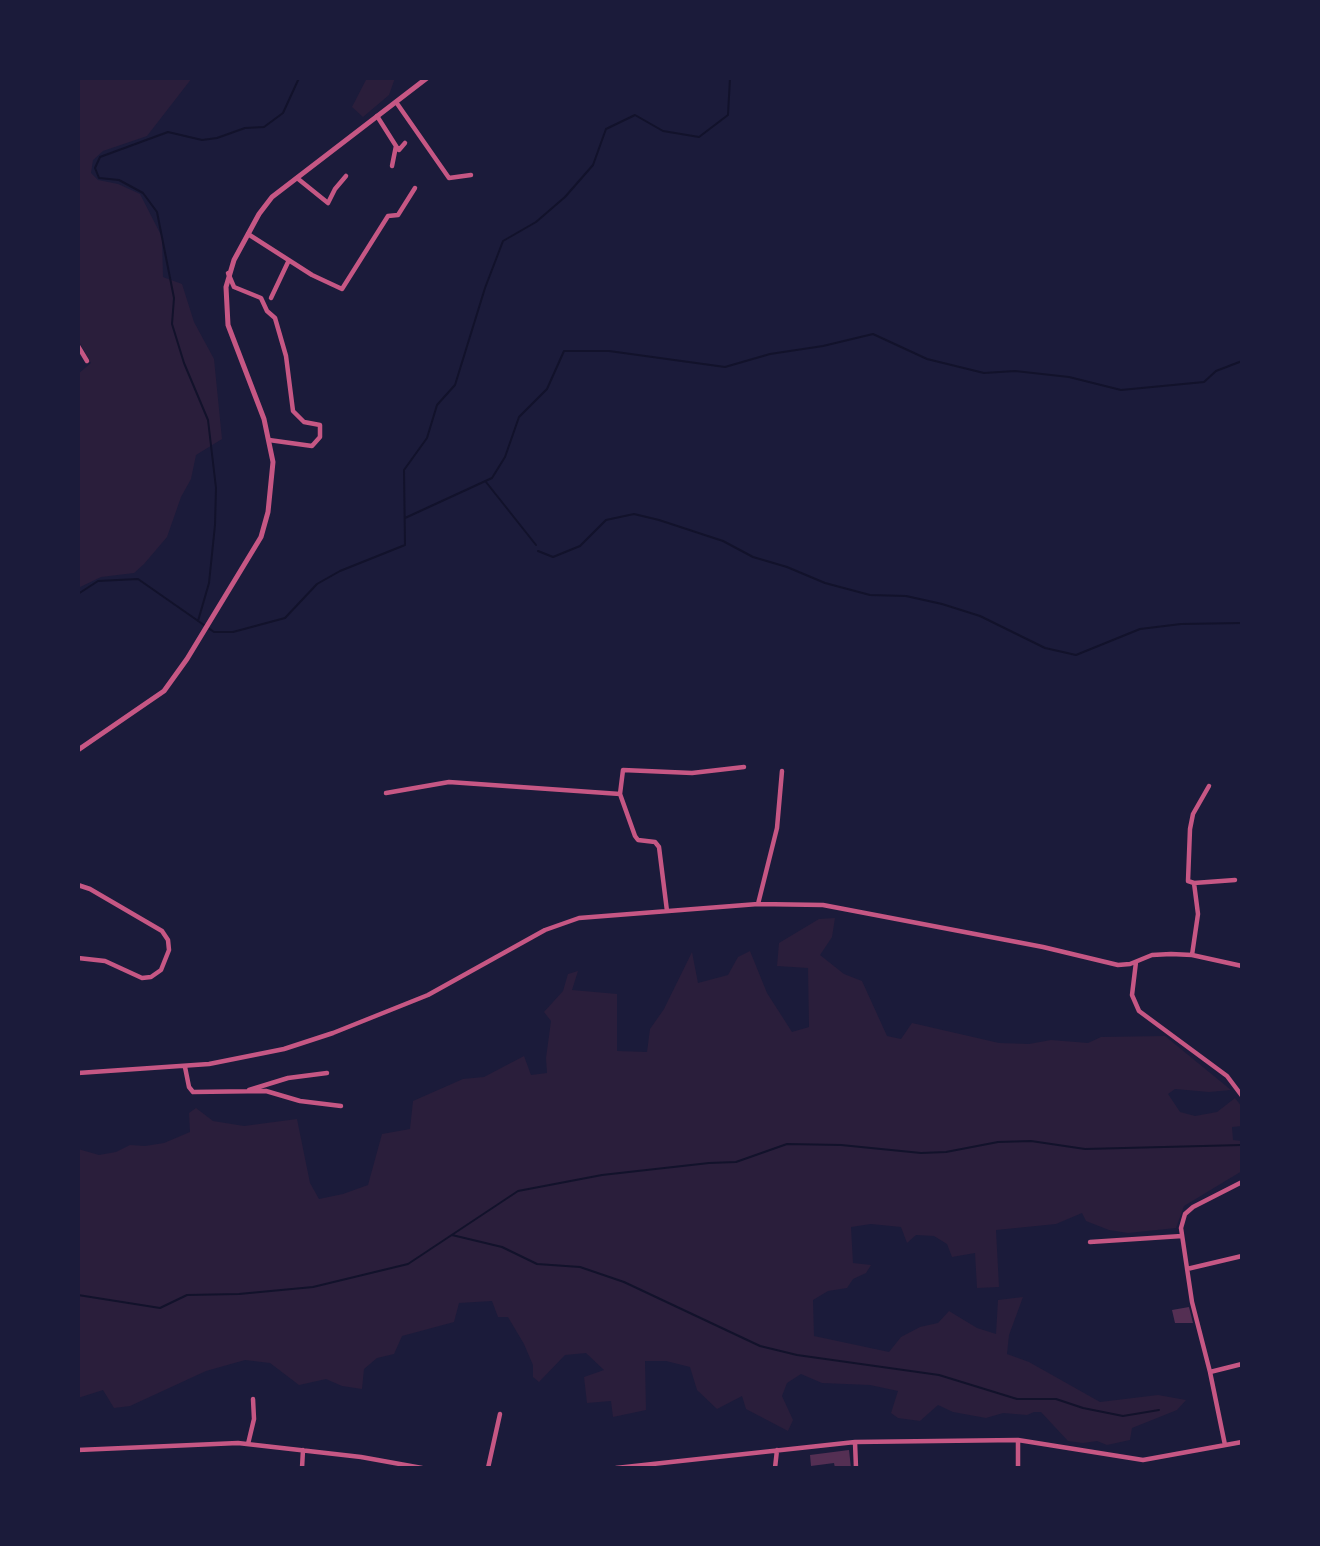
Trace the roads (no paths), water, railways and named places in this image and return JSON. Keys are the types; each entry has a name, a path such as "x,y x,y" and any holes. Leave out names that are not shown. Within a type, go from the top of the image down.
{"street":[{"path":"78,750 164,691 202,635 261,537 272,487 273,462 264,418 228,325 225,298 230,270 248,234 272,197 427,78"},
{"path":"396,102 449,178 471,175"},
{"path":"377,116 399,150 405,142"},
{"path":"392,166 396,146"},
{"path":"297,178 328,203 335,189 346,176"},
{"path":"248,234 312,275 342,289 388,216 398,216 415,188"},
{"path":"272,298 290,260"},
{"path":"230,270 234,287 261,298 267,311 275,318 286,356 293,411 304,422 320,425 320,437 312,446 269,440"},
{"path":"78,346 87,361"},
{"path":"667,911 659,847 655,842 638,840 635,836 620,794 623,770 692,773 744,767"},
{"path":"758,904 777,828 782,771"},
{"path":"386,793 449,782 620,794"},
{"path":"1209,786 1193,814 1190,829 1188,881 1194,883 1235,880"},
{"path":"1192,955 1198,914 1194,883"},
{"path":"78,885 90,889 162,931 168,940 169,950 161,970 151,977 142,978 105,961 78,958"},
{"path":"78,1073 233,1061 284,1049 382,1016 428,995 544,930 571,920 667,911 758,904 823,906 1043,947 1118,965 1136,962 1152,955 1192,955 1242,966"},
{"path":"1136,962 1132,995 1139,1011 1227,1076 1242,1096"},
{"path":"185,1066 189,1087 193,1092 249,1090 341,1106"},
{"path":"249,1090 288,1078 327,1073"},
{"path":"1225,1445 1192,1302 1182,1236 1182,1221 1185,1214 1193,1207 1242,1182"},
{"path":"1090,1242 1182,1236"},
{"path":"1187,1269 1242,1256"},
{"path":"1210,1372 1242,1364"},
{"path":"248,1444 254,1419 253,1399"},
{"path":"488,1468 500,1414"},
{"path":"616,1468 855,1442 1018,1440 1143,1460 1242,1442"},
{"path":"1018,1440 1018,1468"},
{"path":"855,1442 856,1468"},
{"path":"78,1450 248,1444 422,1468"},
{"path":"302,1468 303,1450"},
{"path":"776,1468 777,1450"},
{"path":"1143,1460 1143,1468"}],"waterway":[{"path":"198,621 209,583 215,525 216,488 208,420 184,363 172,324 174,298 157,212 143,193 119,180 99,178 95,168 100,157 168,132 202,140 217,138 245,128 264,127 283,113 299,78"},
{"path":"78,594 98,581 138,579 214,632 233,632 285,618 317,584 340,571 405,545 404,470 427,438 437,405 455,385 485,288 503,241 536,222 565,197 593,165 606,129 635,115 663,131 699,137 728,115 730,78"},
{"path":"405,518 492,478 505,457 519,417 547,389 564,351 609,351 725,367 770,354 823,346 873,334 927,359 984,373 1015,371 1069,377 1121,390 1204,382 1216,371 1242,361"},
{"path":"486,482 536,545"},
{"path":"538,551 553,557 580,546 606,520 634,514 723,541 753,557 787,567 825,583 870,595 906,596 980,616 1045,648 1076,655 1140,629 1181,624 1242,623"},
{"path":"78,1295 160,1308 187,1295 239,1294 313,1287 408,1264 518,1191 602,1175 736,1162 787,1144 841,1145 921,1153 946,1152 998,1142 1031,1141 1085,1149 1242,1145"},
{"path":"452,1235 502,1247 537,1264 580,1267 624,1282 760,1346 797,1355 939,1375 1017,1399 1056,1399 1083,1408 1123,1416 1159,1410"}]}
